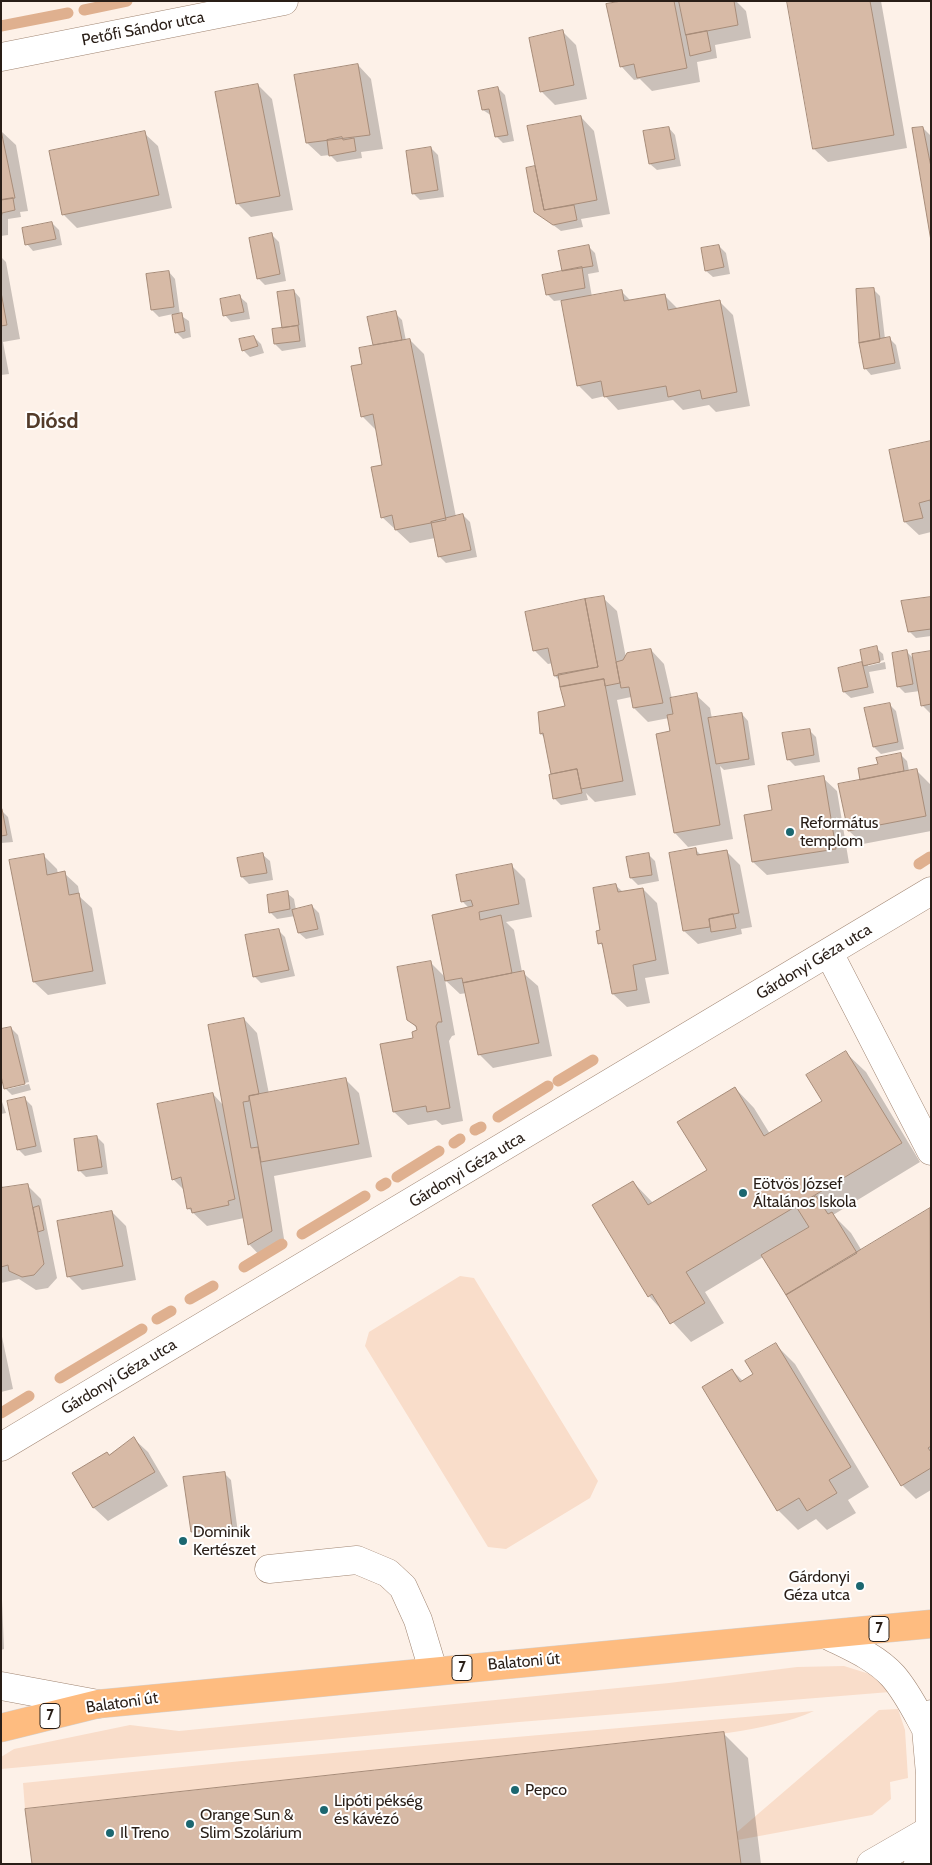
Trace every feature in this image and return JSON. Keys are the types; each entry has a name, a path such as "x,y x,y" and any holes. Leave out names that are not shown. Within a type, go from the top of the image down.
{"main road":[{"name":"Balatoni út","path":"1,1728 98,1704 434,1670 931,1624"}],"street":[{"name":"Petőfi Sándor utca","path":"1,57 284,1"},
{"name":"Gárdonyi Géza utca","path":"1,1447 931,891"},
{"path":"828,953 926,1134"},
{"path":"270,1569 357,1560 388,1573 402,1586 426,1642 434,1670"},
{"path":"827,1635 864,1654 892,1675 928,1722 930,1830 918,1864"},
{"path":"1,1686 98,1704"},
{"path":"870,1864 930,1830"}],"shaded area":[{"path":"460,1276 474,1278 598,1481 590,1498 506,1549 488,1547 365,1346 369,1332"},
{"path":"844,1666 876,1676 890,1692 519,1722 1,1769 1,1757 14,1749 130,1725 179,1731 669,1683 797,1667"},
{"path":"898,1709 905,1730 908,1778 890,1782 891,1799 872,1815 738,1840 737,1832 879,1710"},
{"path":"814,1711 774,1724 706,1736 25,1809 23,1783 242,1761"}],"building":[{"path":"622,1 674,1 687,68 637,78 634,64 620,67 606,4"},
{"path":"679,1 734,1 738,25 686,35"},
{"path":"787,1 870,1 894,135 813,149"},
{"path":"563,30 574,85 540,92 529,38"},
{"path":"707,31 711,51 690,56 686,35"},
{"path":"358,64 370,135 306,143 294,75"},
{"path":"258,84 280,196 236,204 215,92"},
{"path":"498,87 508,135 495,137 489,109 482,110 478,91"},
{"path":"581,116 597,200 544,210 527,126"},
{"path":"669,127 675,159 649,164 643,131"},
{"path":"923,127 931,167 931,241 912,128"},
{"path":"1,130 15,198 1,200"},
{"path":"145,131 159,195 62,215 49,151"},
{"path":"342,137 343,140 354,138 356,151 329,156 327,140"},
{"path":"431,147 438,190 412,194 406,151"},
{"path":"535,166 544,210 574,205 577,220 553,225 534,212 526,168"},
{"path":"13,198 15,210 2,213 1,219 1,200"},
{"path":"52,222 56,239 25,245 22,228"},
{"path":"272,233 280,274 257,279 249,238"},
{"path":"589,245 593,266 562,271 558,251"},
{"path":"719,245 724,267 705,271 701,248"},
{"path":"582,267 585,288 546,295 542,275"},
{"path":"169,271 174,307 151,310 146,274"},
{"path":"874,288 880,339 859,343 856,289"},
{"path":"294,290 299,325 282,328 277,292"},
{"path":"622,290 624,301 665,294 668,310 720,300 737,392 702,399 700,390 668,397 666,386 604,397 601,381 577,386 561,301"},
{"path":"1,292 7,325 1,326"},
{"path":"240,295 244,312 223,316 220,299"},
{"path":"396,311 402,340 373,345 367,317"},
{"path":"182,313 185,331 175,333 172,315"},
{"path":"298,326 300,341 274,344 272,329"},
{"path":"254,336 258,346 242,351 239,339"},
{"path":"890,337 895,363 864,369 859,343"},
{"path":"410,339 446,520 395,530 392,515 381,518 371,467 382,465 373,414 361,417 351,366 362,364 359,348"},
{"path":"931,441 931,505 930,500 919,503 923,518 904,522 889,450"},
{"path":"463,514 471,550 438,557 431,522"},
{"path":"604,596 620,683 605,686 604,679 560,687 558,674 598,667 585,599"},
{"path":"931,597 931,629 908,632 901,601"},
{"path":"585,599 598,667 554,676 548,648 533,651 525,612"},
{"path":"877,646 880,662 863,666 860,650"},
{"path":"651,649 663,703 633,708 629,687 621,688 616,662 623,660 627,653"},
{"path":"907,650 913,684 897,687 892,653"},
{"path":"931,651 931,704 921,706 912,654"},
{"path":"862,662 868,687 843,692 838,668"},
{"path":"604,679 623,781 581,789 577,769 551,774 543,733 540,734 538,712 565,706 560,687"},
{"path":"697,693 720,825 674,833 656,734 670,731 667,715 673,714 670,698"},
{"path":"890,703 898,742 873,747 864,708"},
{"path":"742,713 749,759 716,764 708,718"},
{"path":"810,729 814,755 787,760 782,733"},
{"path":"901,753 904,771 860,780 858,768 878,764 876,758"},
{"path":"577,769 582,793 553,799 549,775"},
{"path":"917,769 926,816 848,831 838,784"},
{"name":"Református templom","path":"824,776 836,849 752,862 744,815 772,810 768,786"},
{"path":"1,809 7,835 1,836"},
{"path":"696,848 697,855 727,850 739,913 709,919 710,927 683,931 669,853"},
{"path":"263,853 267,873 241,877 237,858"},
{"path":"649,853 652,875 630,878 626,857"},
{"path":"44,854 47,875 65,871 69,895 79,893 93,971 33,982 9,860"},
{"path":"512,864 519,904 479,912 480,920 501,915 512,973 463,983 462,978 445,981 432,915 473,906 471,900 461,902 456,875"},
{"path":"616,884 618,892 643,888 656,960 633,965 637,990 612,994 602,943 598,944 596,931 600,930 593,888"},
{"path":"288,891 290,909 269,913 267,895"},
{"path":"312,905 318,929 298,933 292,910"},
{"path":"733,914 736,928 711,932 709,919"},
{"path":"279,929 289,970 253,977 245,935"},
{"path":"431,961 442,1022 438,1022 436,1026 450,1108 427,1112 426,1106 393,1112 380,1044 413,1038 412,1032 417,1030 416,1026 407,1020 397,967"},
{"path":"524,971 539,1043 478,1055 463,983"},
{"path":"244,1018 259,1094 249,1096 249,1101 243,1102 251,1148 258,1147 272,1231 248,1245 208,1025"},
{"path":"11,1027 25,1084 4,1089 1,1076 1,1029"},
{"name":"Eötvös József Általános Iskola","path":"846,1051 902,1143 686,1272 705,1303 670,1324 652,1294 648,1297 592,1205 633,1181 648,1205 707,1170 677,1122 735,1087 764,1136 822,1101 806,1075"},
{"path":"346,1078 359,1144 261,1162 249,1096"},
{"path":"213,1093 235,1199 228,1201 229,1205 192,1213 191,1208 187,1209 181,1177 172,1180 157,1104"},
{"path":"25,1097 36,1146 17,1150 7,1101"},
{"path":"97,1136 102,1167 78,1171 74,1139"},
{"path":"28,1184 44,1264 34,1275 22,1277 9,1271 8,1265 1,1267 1,1188"},
{"path":"816,1196 828,1214 832,1212 857,1253 786,1295 761,1255 809,1227 797,1208"},
{"path":"39,1206 44,1230 38,1232 33,1208"},
{"path":"930,1208 931,1446 928,1448 931,1452 931,1468 901,1486 786,1295"},
{"path":"112,1211 123,1266 67,1277 57,1221"},
{"path":"776,1343 851,1467 829,1480 837,1493 807,1511 799,1498 777,1511 702,1387 732,1369 740,1382 753,1374 745,1361"},
{"path":"134,1437 155,1472 93,1508 72,1473 107,1452 109,1455"},
{"path":"225,1472 232,1527 191,1532 183,1477"},
{"path":"724,1732 741,1864 32,1864 25,1809"}],"waterway":[{"path":"84,10 127,1"},
{"path":"1,26 68,13"},
{"path":"919,864 930,857"},
{"path":"558,1081 593,1060"},
{"path":"498,1117 548,1086"},
{"path":"475,1130 481,1127"},
{"path":"454,1143 460,1139"},
{"path":"397,1177 439,1151"},
{"path":"381,1186 386,1183"},
{"path":"302,1234 365,1196"},
{"path":"244,1267 282,1244"},
{"path":"190,1299 213,1286"},
{"path":"157,1319 171,1311"},
{"path":"60,1378 142,1329"},
{"path":"1,1413 29,1396"}],"place":[{"name":"Református templom","path":"790,832"},
{"name":"Eötvös József Általános Iskola","path":"743,1193"},
{"name":"Dominik Kertészet","path":"183,1541"},
{"name":"Gárdonyi Géza utca","path":"860,1586"},
{"name":"Pepco","path":"515,1790"},
{"name":"Lipóti pékség és kávézó","path":"324,1810"},
{"name":"Orange Sun & Slim Szolárium","path":"190,1824"},
{"name":"Il Treno","path":"110,1833"}],"district":[{"name":"Diósd","path":"52,422"}]}
